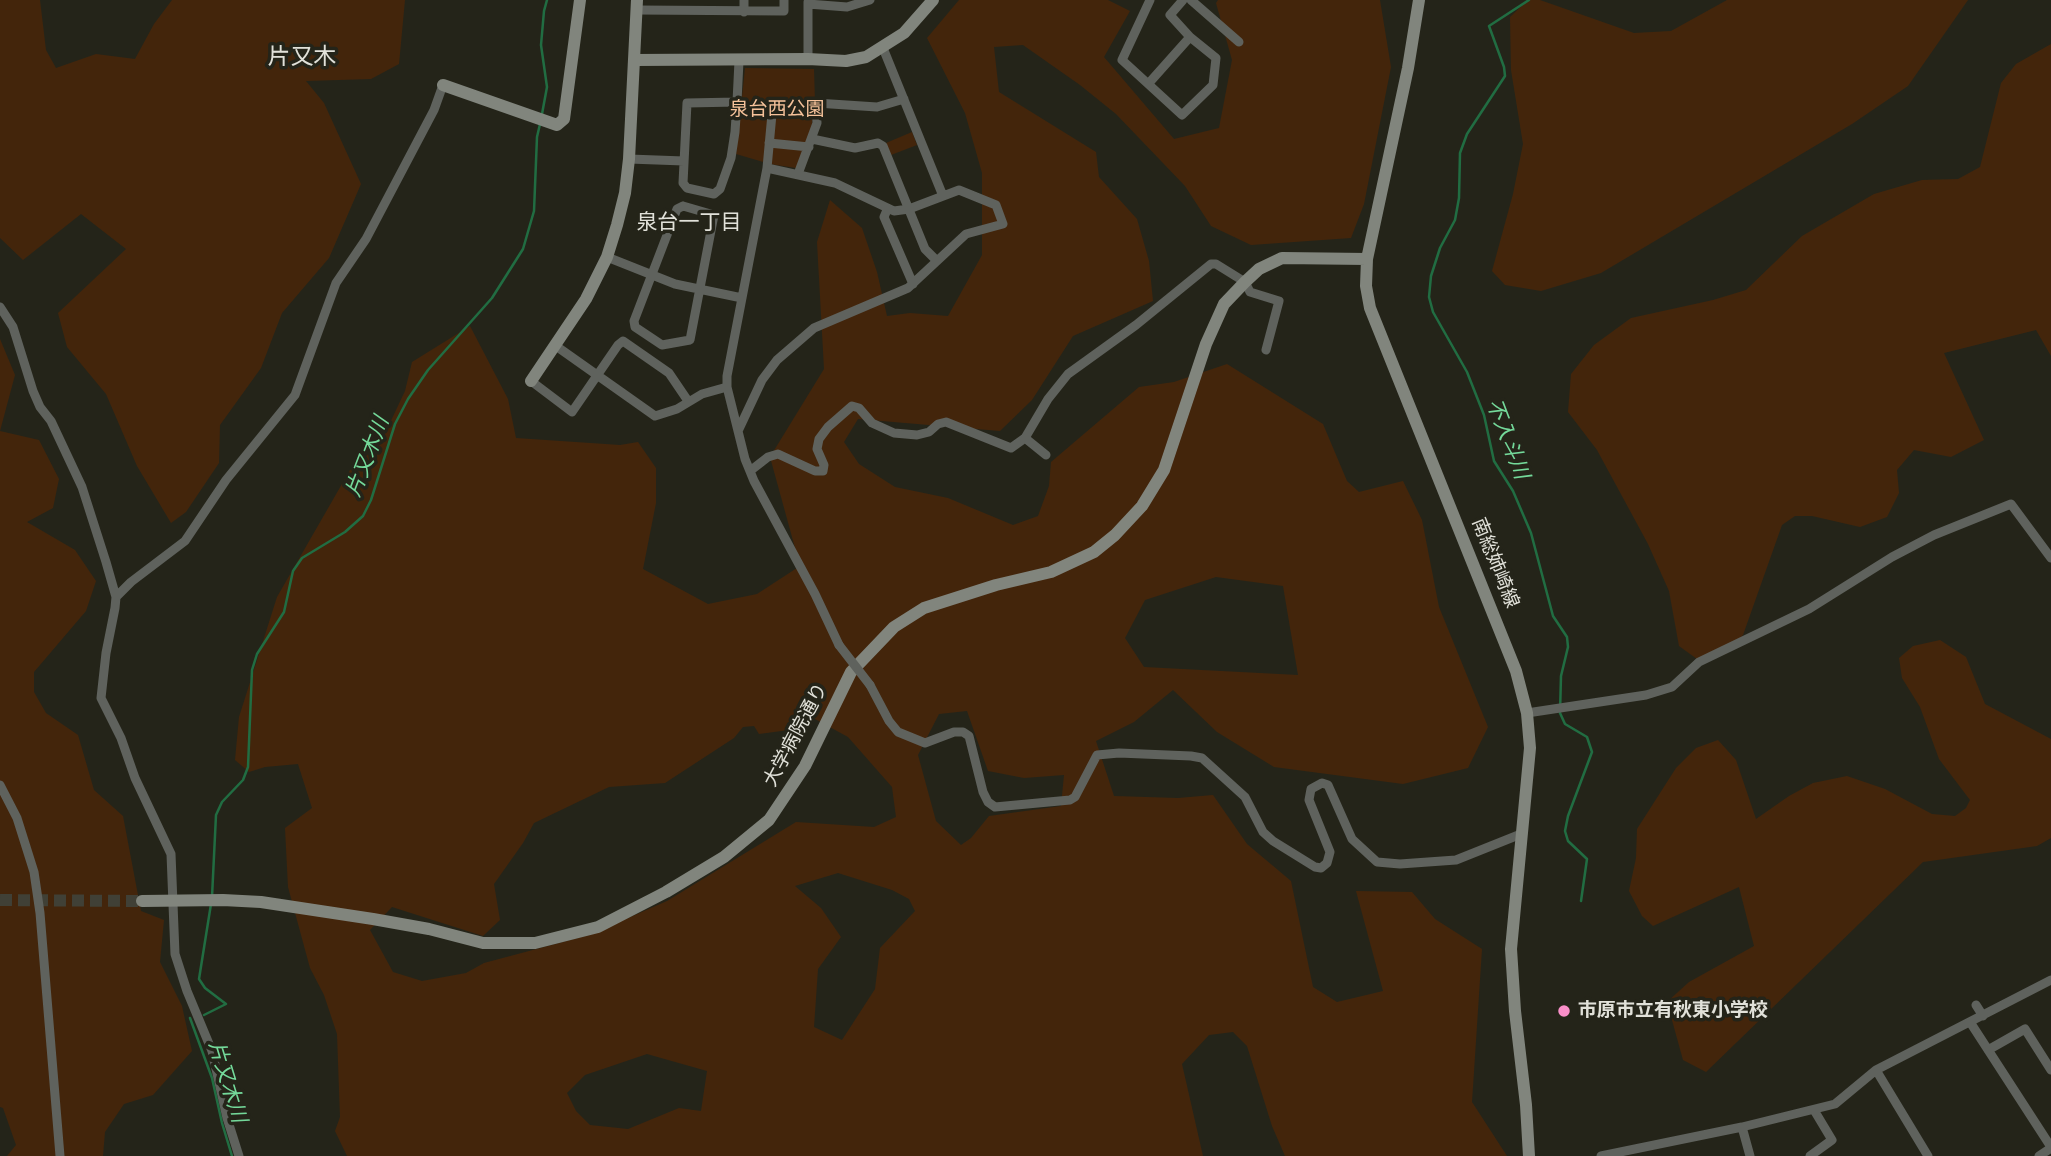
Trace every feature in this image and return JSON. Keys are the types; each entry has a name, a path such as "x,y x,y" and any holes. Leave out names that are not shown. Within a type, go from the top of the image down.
{"street":[{"path":"116,597 131,582 185,541 226,480 295,395 337,283 366,239 433,110 443,85 557,125 564,119 580,0"},
{"path":"744,0 744,12"},
{"path":"688,401 669,373 624,341 618,345 572,412 531,381 586,299 607,257 625,193 637,5 744,12 784,11 784,0"},
{"path":"808,59 808,2 847,7 870,0"},
{"path":"635,60 846,61 866,57 904,33 933,0"},
{"path":"1150,0 1122,60 1182,115 1213,85 1216,58 1190,37 1170,15 1183,0"},
{"path":"1191,0 1239,42"},
{"name":"南総姉崎線","path":"1419,0 1408,68 1367,259 1366,286 1370,307 1516,671 1527,713 1530,748 1511,949 1529,1156"},
{"path":"1149,83 1190,37"},
{"path":"883,48 943,196"},
{"path":"737,103 687,103 682,183 687,188 715,194 720,190 731,158 737,103 739,61"},
{"path":"798,174 817,123 816,103 877,107 904,99"},
{"path":"772,114 767,168 741,298 727,387 750,471 839,645 870,685 889,721 898,732 925,743 954,732 963,732 969,736 983,792 988,802 995,807 1070,800 1075,797 1097,755 1191,755 1202,758 1245,797 1263,832 1273,841 1321,868 1327,863 1330,852 1309,800 1311,789 1322,783 1328,785 1352,839 1377,862 1400,864 1456,860 1521,834"},
{"path":"769,142 855,148 878,143 883,146 925,249 937,261"},
{"path":"629,159 684,161"},
{"path":"738,431 762,380 777,360 807,333 823,323 914,284 966,234 1003,224 996,205 959,190 909,209 887,210 845,186 767,168"},
{"path":"683,206 714,215 690,340 662,345 635,327 634,321 652,276 677,209 683,206"},
{"path":"887,210 884,217 914,284"},
{"path":"607,257 652,276 741,298"},
{"name":"大学病院通り","path":"142,901 261,902 429,929 483,943 535,943 598,927 667,892 724,857 769,820 805,766 851,672 894,627 924,608 996,585 1051,572 1094,552 1115,535 1142,506 1164,470 1206,344 1224,304 1259,269 1282,258 1367,259"},
{"path":"750,471 768,457 778,454 815,471 822,471 824,465 817,449 819,439 828,427 852,407 859,408 872,423 885,430 904,435 925,433 946,422 1012,448 1025,438 1048,399 1068,374 1136,325 1207,267 1216,264 1245,282 1250,292 1279,300 1266,350"},
{"path":"0,307 13,327 18,349 37,399 51,421 82,487 116,597 101,698 171,854 175,954 212,1051 227,1118 239,1156"},
{"path":"556,346 655,416 677,409 702,394 727,387"},
{"path":"1025,438 1046,455"},
{"path":"1527,713 1646,695 1672,687 1699,662 1809,609 1892,556 1934,535 2011,504 2051,558"},
{"path":"0,785 17,818 34,872 40,913 60,1156"},
{"path":"1606,1155 1742,1127 1835,1104 1876,1070 2051,980"},
{"path":"1976,1005 1983,1016"},
{"path":"1970,1022 2051,1148 2039,1156"},
{"path":"1988,1050 2025,1029 2051,1070"},
{"path":"1876,1070 1925,1155"},
{"path":"1810,1156 1832,1140 1814,1110"},
{"path":"1742,1127 1750,1156"}],"green space":[{"path":"0,0 40,0 46,50 56,68 96,54 135,59 154,24 172,0 405,0 399,64 371,79 306,81 324,103 361,184 329,258 282,313 261,368 220,425 219,463 186,512 171,523 137,466 106,394 67,347 58,313 126,249 81,214 23,260 0,238"},
{"path":"959,0 1108,0 1130,11 1104,57 1174,139 1219,128 1232,60 1216,3 1218,0 1380,0 1391,67 1364,204 1351,238 1251,245 1211,226 1185,186 1116,114 1023,45 994,47 999,92 1096,152 1099,177 1137,219 1149,261 1153,301 1073,336 1032,400 1000,431 858,419 844,442 859,464 895,487 948,498 1013,525 1038,516 1049,486 1051,462 1139,387 1174,382 1227,364 1323,424 1347,481 1359,492 1403,481 1422,520 1439,607 1488,727 1468,768 1403,784 1274,767 1217,732 1173,690 1134,722 1096,741 1114,796 1178,798 1213,795 1247,844 1291,881 1313,987 1337,1002 1383,991 1356,891 1412,892 1435,919 1482,949 1472,1102 1507,1156 1285,1156 1272,1126 1247,1046 1233,1032 1209,1035 1182,1064 1203,1156 347,1156 335,1131 340,1117 337,1034 324,995 310,968 288,887 285,828 312,808 298,764 265,767 249,772 235,760 239,717 277,597 350,470 380,444 405,391 412,362 470,326 508,399 516,438 620,445 638,442 656,468 656,503 643,569 708,604 757,594 800,566 770,457 824,369 817,242 830,200 862,228 877,272 887,316 910,313 948,316 982,255 982,173 965,113 927,38","holes":["1216,577 1283,586 1298,675 1144,667 1125,638 1145,600","967,711 988,771 1024,778 1064,775 1061,806 989,816 971,838 961,845 936,821 918,755 939,714","815,719 848,737 892,787 896,817 874,827 796,822 667,901 589,935 484,963 466,973 422,981 393,972 370,930 392,907 483,936 500,920 494,884 534,823 609,787 665,783 734,738 743,727 754,726 759,734 789,730","838,873 892,890 909,899 915,911 880,948 875,989 842,1040 814,1027 818,969 841,937 821,908 795,886","647,1054 707,1071 701,1111 679,1108 628,1129 590,1125 576,1111 567,1093 585,1075"]},
{"path":"1528,0 1540,0 1634,33 1671,31 1727,0 1968,0 1908,86 1852,124 1601,273 1541,291 1505,285 1492,271 1513,194 1523,144 1511,70 1510,17"},
{"path":"2051,44 2051,356 2036,330 1944,353 1984,440 1951,457 1914,450 1897,470 1899,493 1887,517 1860,527 1812,516 1795,516 1782,525 1743,635 1726,654 1697,659 1679,646 1669,591 1648,544 1597,450 1568,412 1571,374 1594,345 1631,318 1746,290 1802,236 1874,194 1922,180 1958,179 1980,167 2001,83 2016,64"},
{"name":"泉台西公園","path":"745,68 814,69 815,102 811,131 796,168 736,154"},
{"path":"912,132 917,145 891,155 886,143"},
{"path":"0,339 15,375 0,431"},
{"path":"0,431 39,440 59,479 53,508 27,522 75,550 96,581 86,611 34,672 34,692 46,713 78,735 94,790 123,816 141,911 164,920 160,962 182,1006 192,1051 153,1095 124,1104 105,1132 103,1156 7,1156 16,1145 3,1108 0,1107"},
{"path":"1940,640 1966,657 1985,704 2051,739 2051,838 2037,846 1923,862 1706,1072 1683,1060 1667,1002 1689,982 1754,946 1739,887 1653,926 1642,916 1629,891 1636,858 1637,829 1676,768 1696,748 1718,740 1736,760 1756,819 1813,783 1847,776 1885,789 1932,814 1955,816 1966,808 1970,800 1939,759 1920,707 1902,678 1899,658 1913,646"}],"waterway":[{"name":"片又木川","path":"542,114 547,87 541,45 547,0"},
{"name":"不入斗川","path":"1529,0 1489,26 1505,76 1467,134 1460,153 1459,198 1455,220 1440,248 1431,276 1429,297 1433,312 1467,372 1484,415 1494,461 1513,491 1531,533 1553,616 1567,637 1568,647 1561,676 1560,713 1565,724 1587,737 1592,752 1565,831 1568,841 1587,859 1581,901"},
{"name":"片又木川","path":"212,897 216,815 222,802 243,780 248,767 252,670 257,654 284,612 293,571 302,558 345,532 363,516 371,500 395,424 408,399 428,370 492,298 523,249 534,211 540,124"},
{"name":"片又木川","path":"204,1015 226,1004 205,988 199,979 211,904"},
{"name":"片又木川","path":"190,1018 212,1078 232,1156"}],"tunnel":[{"path":"0,900 142,901"}],"place":[{"name":"市原市立有秋東小学校","path":"1564,1011"}],"district":[{"name":"片又木","path":"302,57"},
{"name":"泉台一丁目","path":"689,223"}]}
